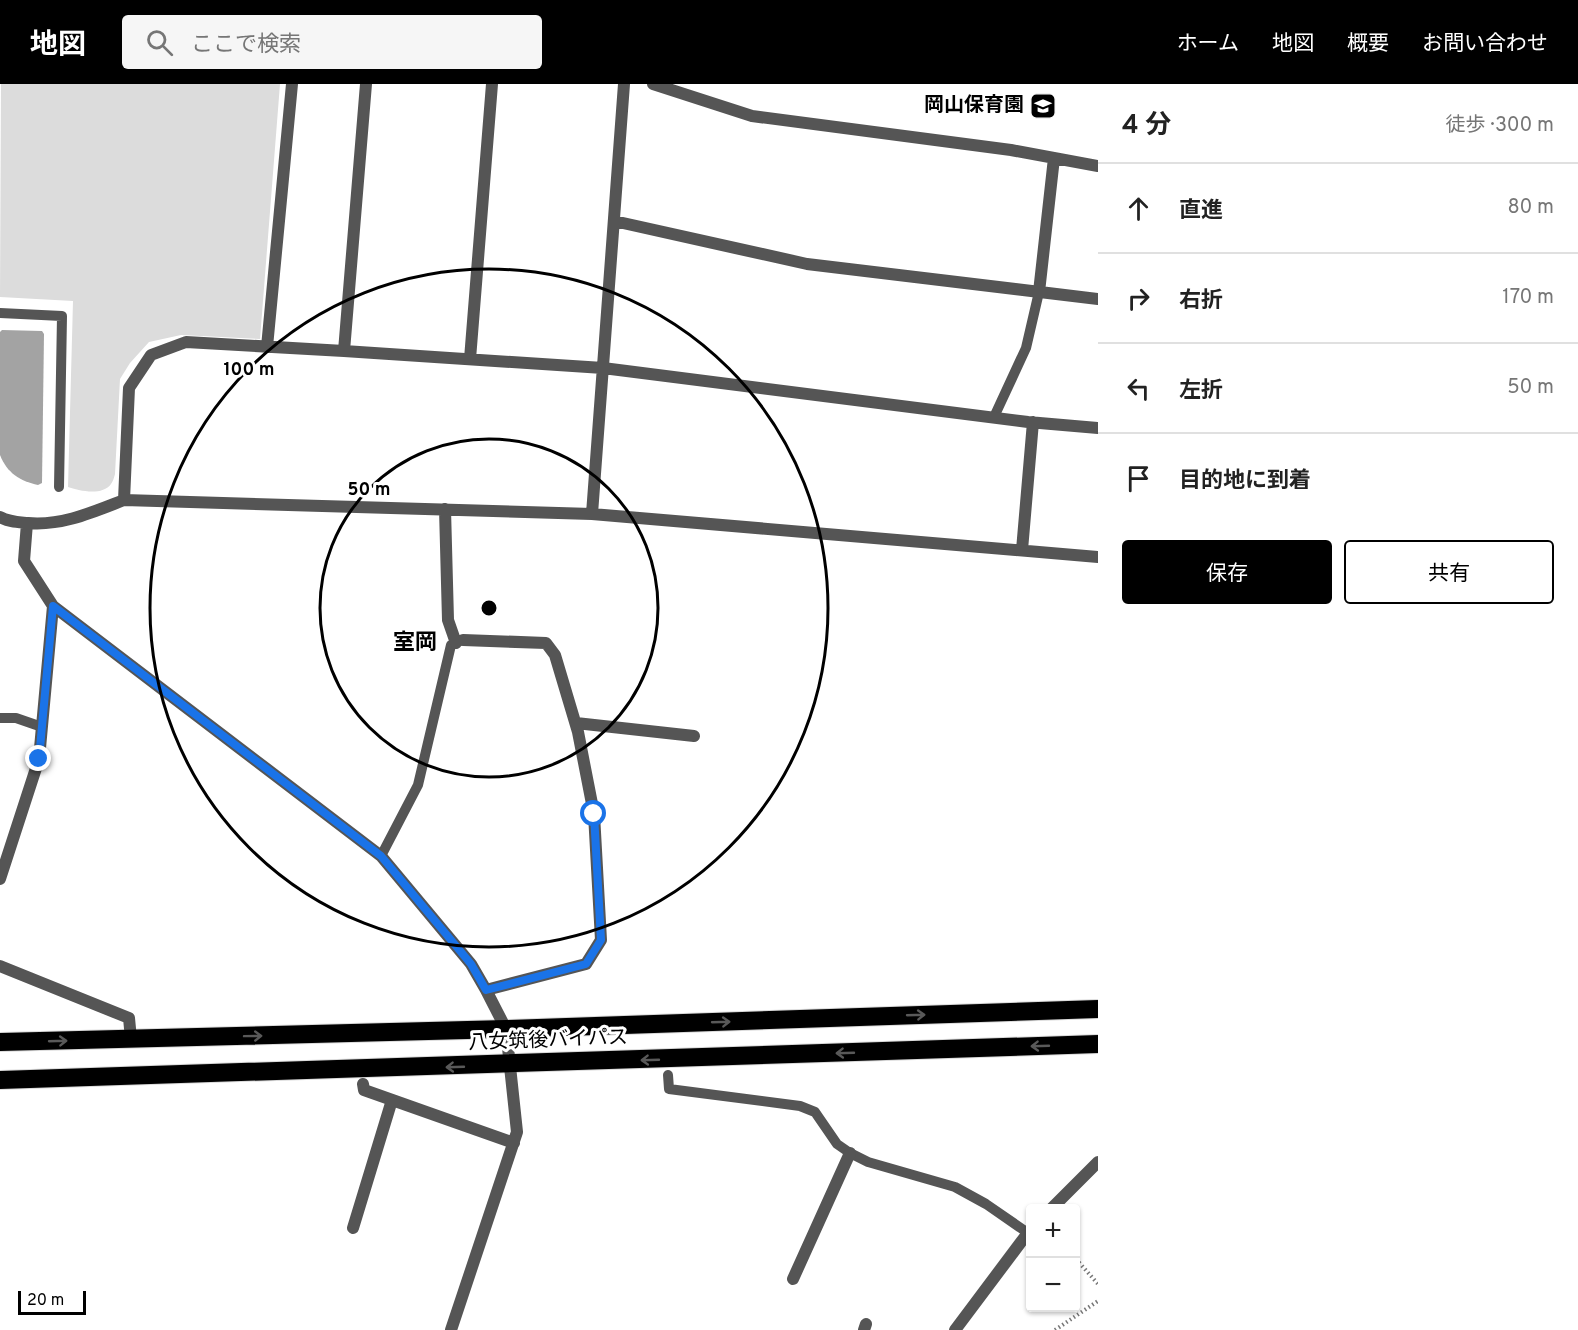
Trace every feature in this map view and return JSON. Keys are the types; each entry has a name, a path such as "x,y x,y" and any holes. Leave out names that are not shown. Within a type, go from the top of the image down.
{"highway":[{"name":"八女筑後バイパス","path":"0,1042 506,1029 1098,1009"},
{"name":"八女筑後バイパス","path":"0,1080 1098,1044"}],"street":[{"path":"267,347 292,84"},
{"path":"344,351 366,84"},
{"path":"470,359 492,84"},
{"path":"592,514 624,84"},
{"path":"653,84 752,116 999,148 1098,166"},
{"path":"1039,292 1054,158"},
{"path":"614,221 807,264 1098,299"},
{"path":"124,500 129,388 151,355 186,342 603,368 1033,422 1098,428"},
{"path":"1022,550 1033,422"},
{"path":"0,517 8,521 45,525 70,520 124,500 592,514 1098,557"},
{"path":"446,509 448,620 459,642 546,642 555,655 576,723 594,814 601,940 586,964 486,990"},
{"path":"27,523 24,561 53,606 381,856 471,964 486,990 506,1029 518,1132 451,1330"},
{"path":"0,879 39,759 53,606"},
{"path":"576,723 694,736"},
{"path":"0,966 129,1018 131,1039"},
{"path":"363,1084 364,1090 514,1143"},
{"path":"353,1228 392,1100"},
{"path":"793,1279 850,1153"},
{"path":"1057,1204 1098,1162"},
{"path":"955,1330 1026,1235"}],"lane":[{"path":"994,417 1026,348 1039,292"},
{"path":"0,313 62,316 59,486"},
{"path":"381,856 418,785 451,645 459,642"},
{"path":"0,718 16,718 42,728"},
{"path":"668,1075 669,1089 800,1106 815,1112 837,1144 850,1153 868,1162 955,1187 1026,1229"}],"path":[{"path":"1080,1263 1098,1284"},
{"path":"1055,1330 1098,1301"}],"shaded area":[{"path":"1,84 280,84 260,339 181,335 149,342 130,363 120,379 115,474 111,484 102,490 84,491 68,487 73,301 0,297"},
{"path":"2,330 42,331 44,334 42,483 38,485 15,475 6,467 0,455 0,332"}],"place":[{"name":"岡山保育園","path":"1043,106"}],"district":[{"name":"室岡","path":"415,643"}],"route":[{"path":"39,759 53,606 381,856 471,964 486,990 586,964 601,940 594,814"}]}
